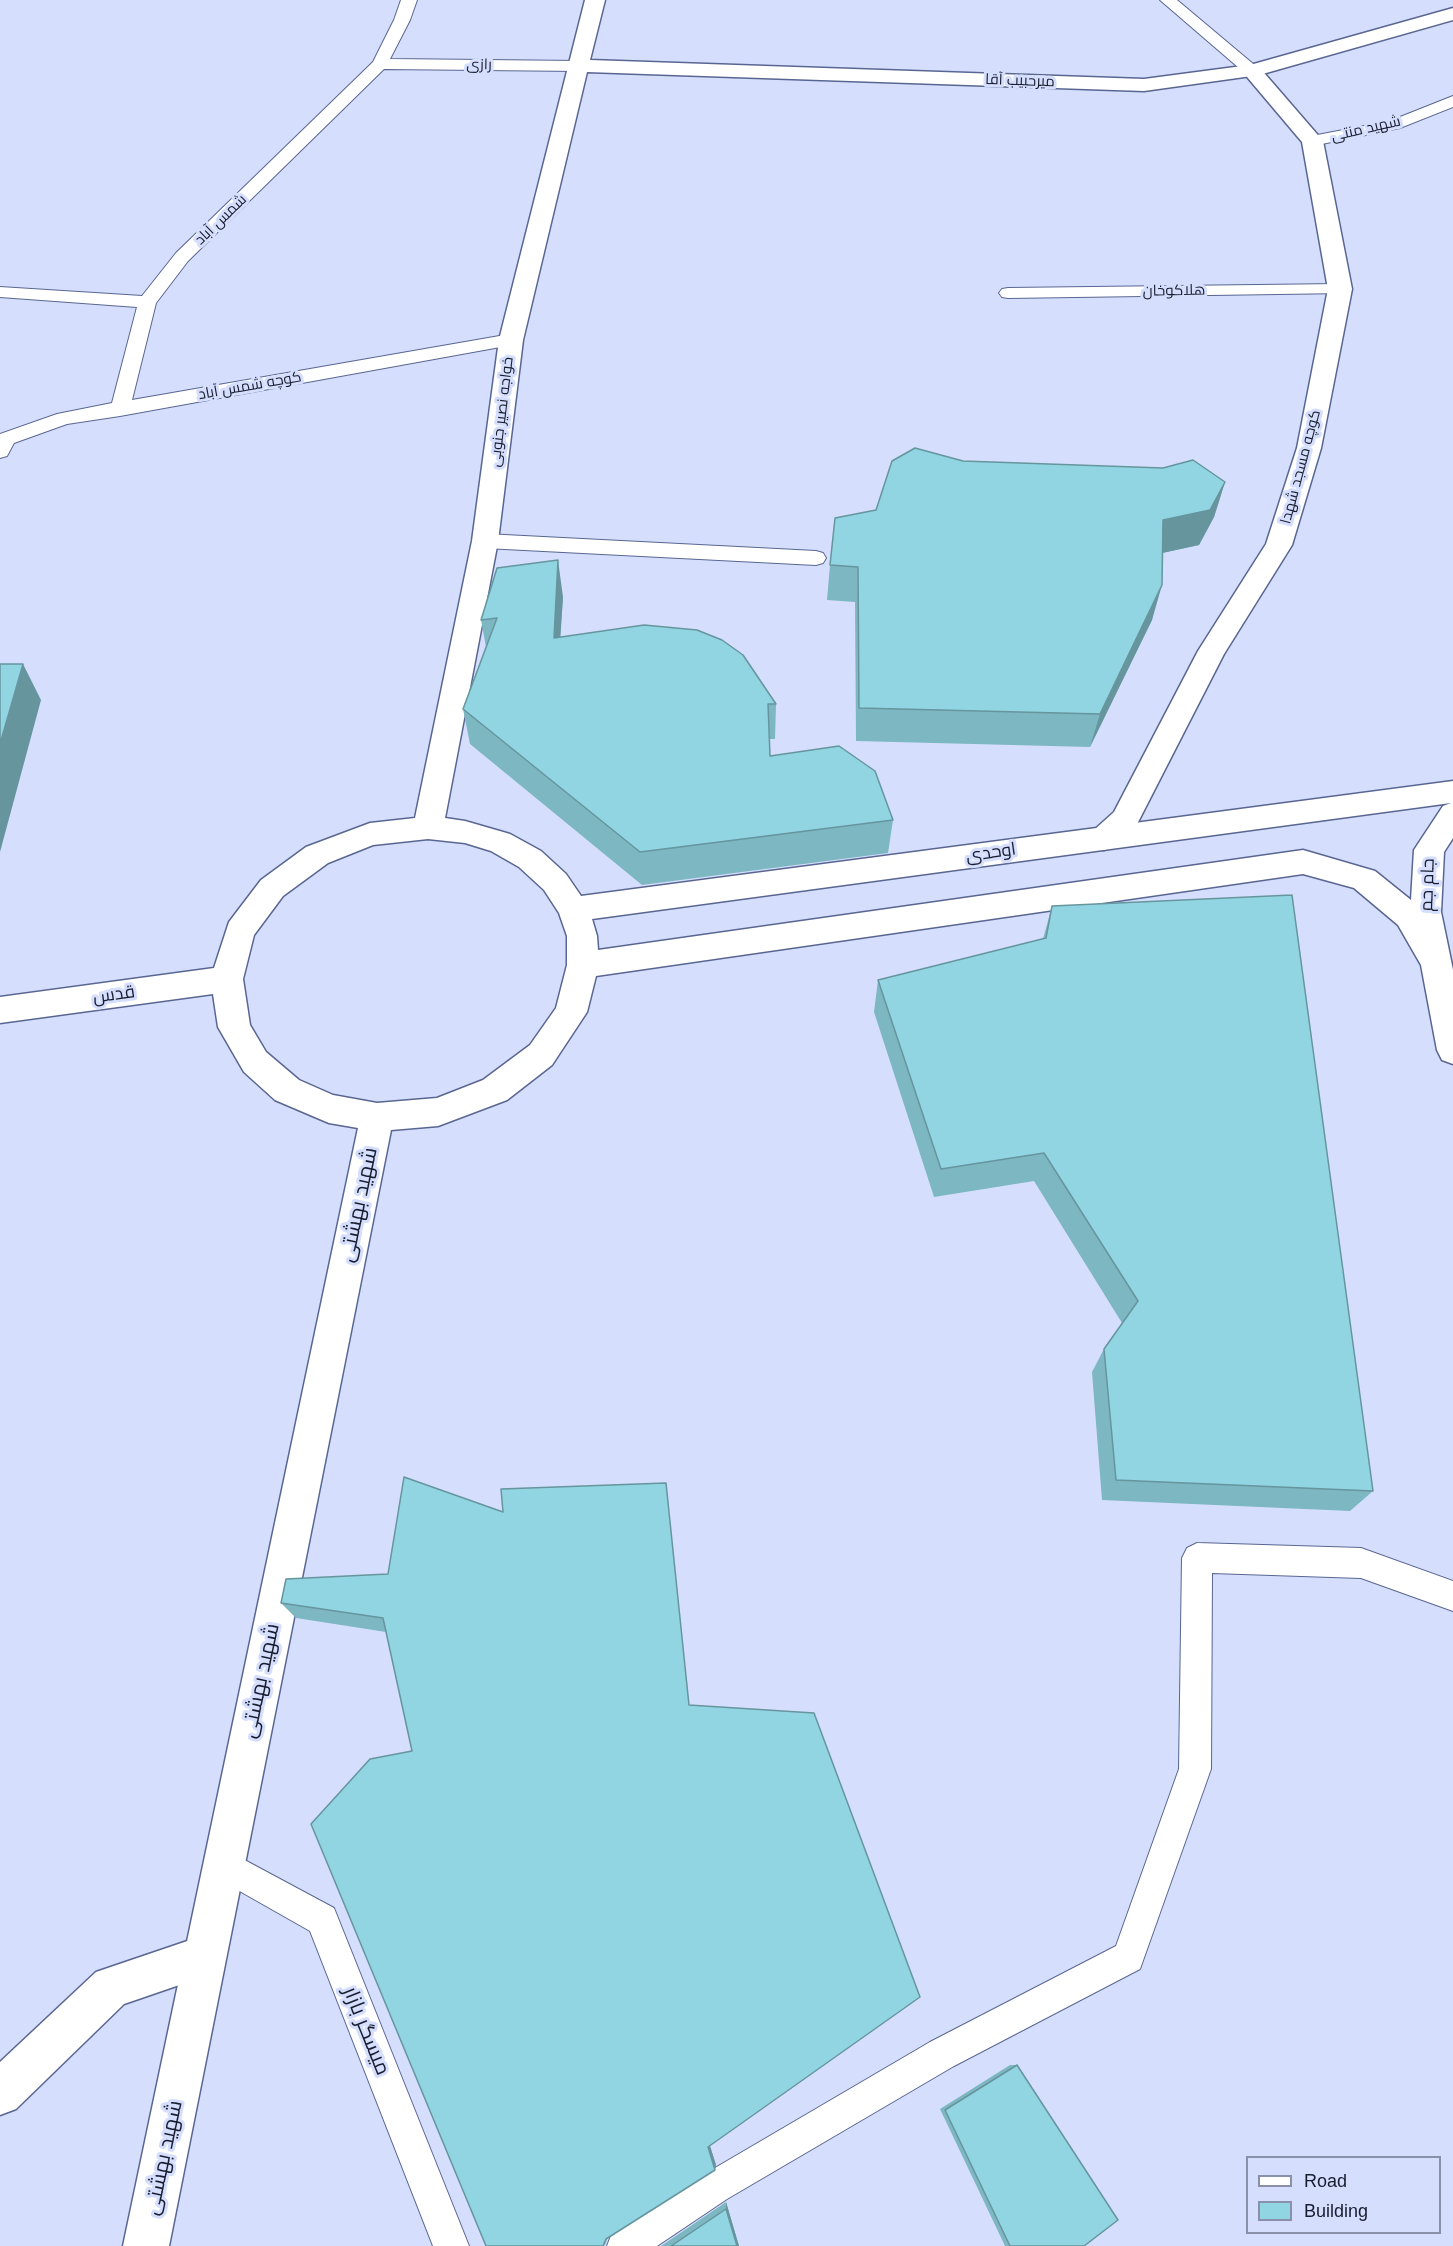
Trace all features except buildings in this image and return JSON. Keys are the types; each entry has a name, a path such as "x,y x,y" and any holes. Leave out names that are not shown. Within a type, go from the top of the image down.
{"street":[{"name":"خواجه نصیر جنوبی","path":"428,828 485,541 511,340 595,0"},
{"name":"میرحبیب آقا","path":"579,66 1144,85 1252,72 1453,14"},
{"path":"1252,72 1312,141"},
{"name":"کوچه مسجد شهدا","path":"1104,838 1125,820 1212,651 1280,545 1309,448 1340,289 1312,141"},
{"name":"اوحدی","path":"573,909 1453,792"},
{"name":"اوحدی","path":"1410,798 1453,813"},
{"name":"جام جم","path":"1453,813 1429,850 1426,912 1453,1050"},
{"path":"428,828 465,832 500,842 530,859 555,882 573,909 582,936 584,965 572,1012 541,1055 495,1090 438,1112 377,1117 329,1108 287,1090 255,1062 234,1027 227,979 240,930 272,888 317,855 370,834 428,828"},
{"name":"جام جم","path":"584,965 1303,862 1364,879 1409,916 1435,962"},
{"name":"قدس","path":"0,1010 227,979"},
{"name":"شهید بهشتی","path":"146,2246 377,1117"},
{"path":"0,2093 111,1987 205,1956"}],"lane":[{"name":"شمس آباد","path":"120,410 147,302 182,257 380,64 402,20 409,0"},
{"path":"1168,0 1252,72"},
{"name":"رازی","path":"380,64 579,66"},
{"name":"شهید منتی","path":"1312,141 1394,125 1453,101"},
{"name":"هلاکوخان","path":"1008,293 1340,289"},
{"path":"0,292 147,302"},
{"name":"کوچه شمس آباد","path":"0,452 6,439 64,418 511,340"},
{"path":"485,541 816,558"},
{"path":"625,2246 715,2187 942,2054 1128,1957 1195,1770 1197,1558 1361,1563 1453,1596"},
{"name":"میسگر بازار","path":"224,1865 322,1920 451,2246"}]}
